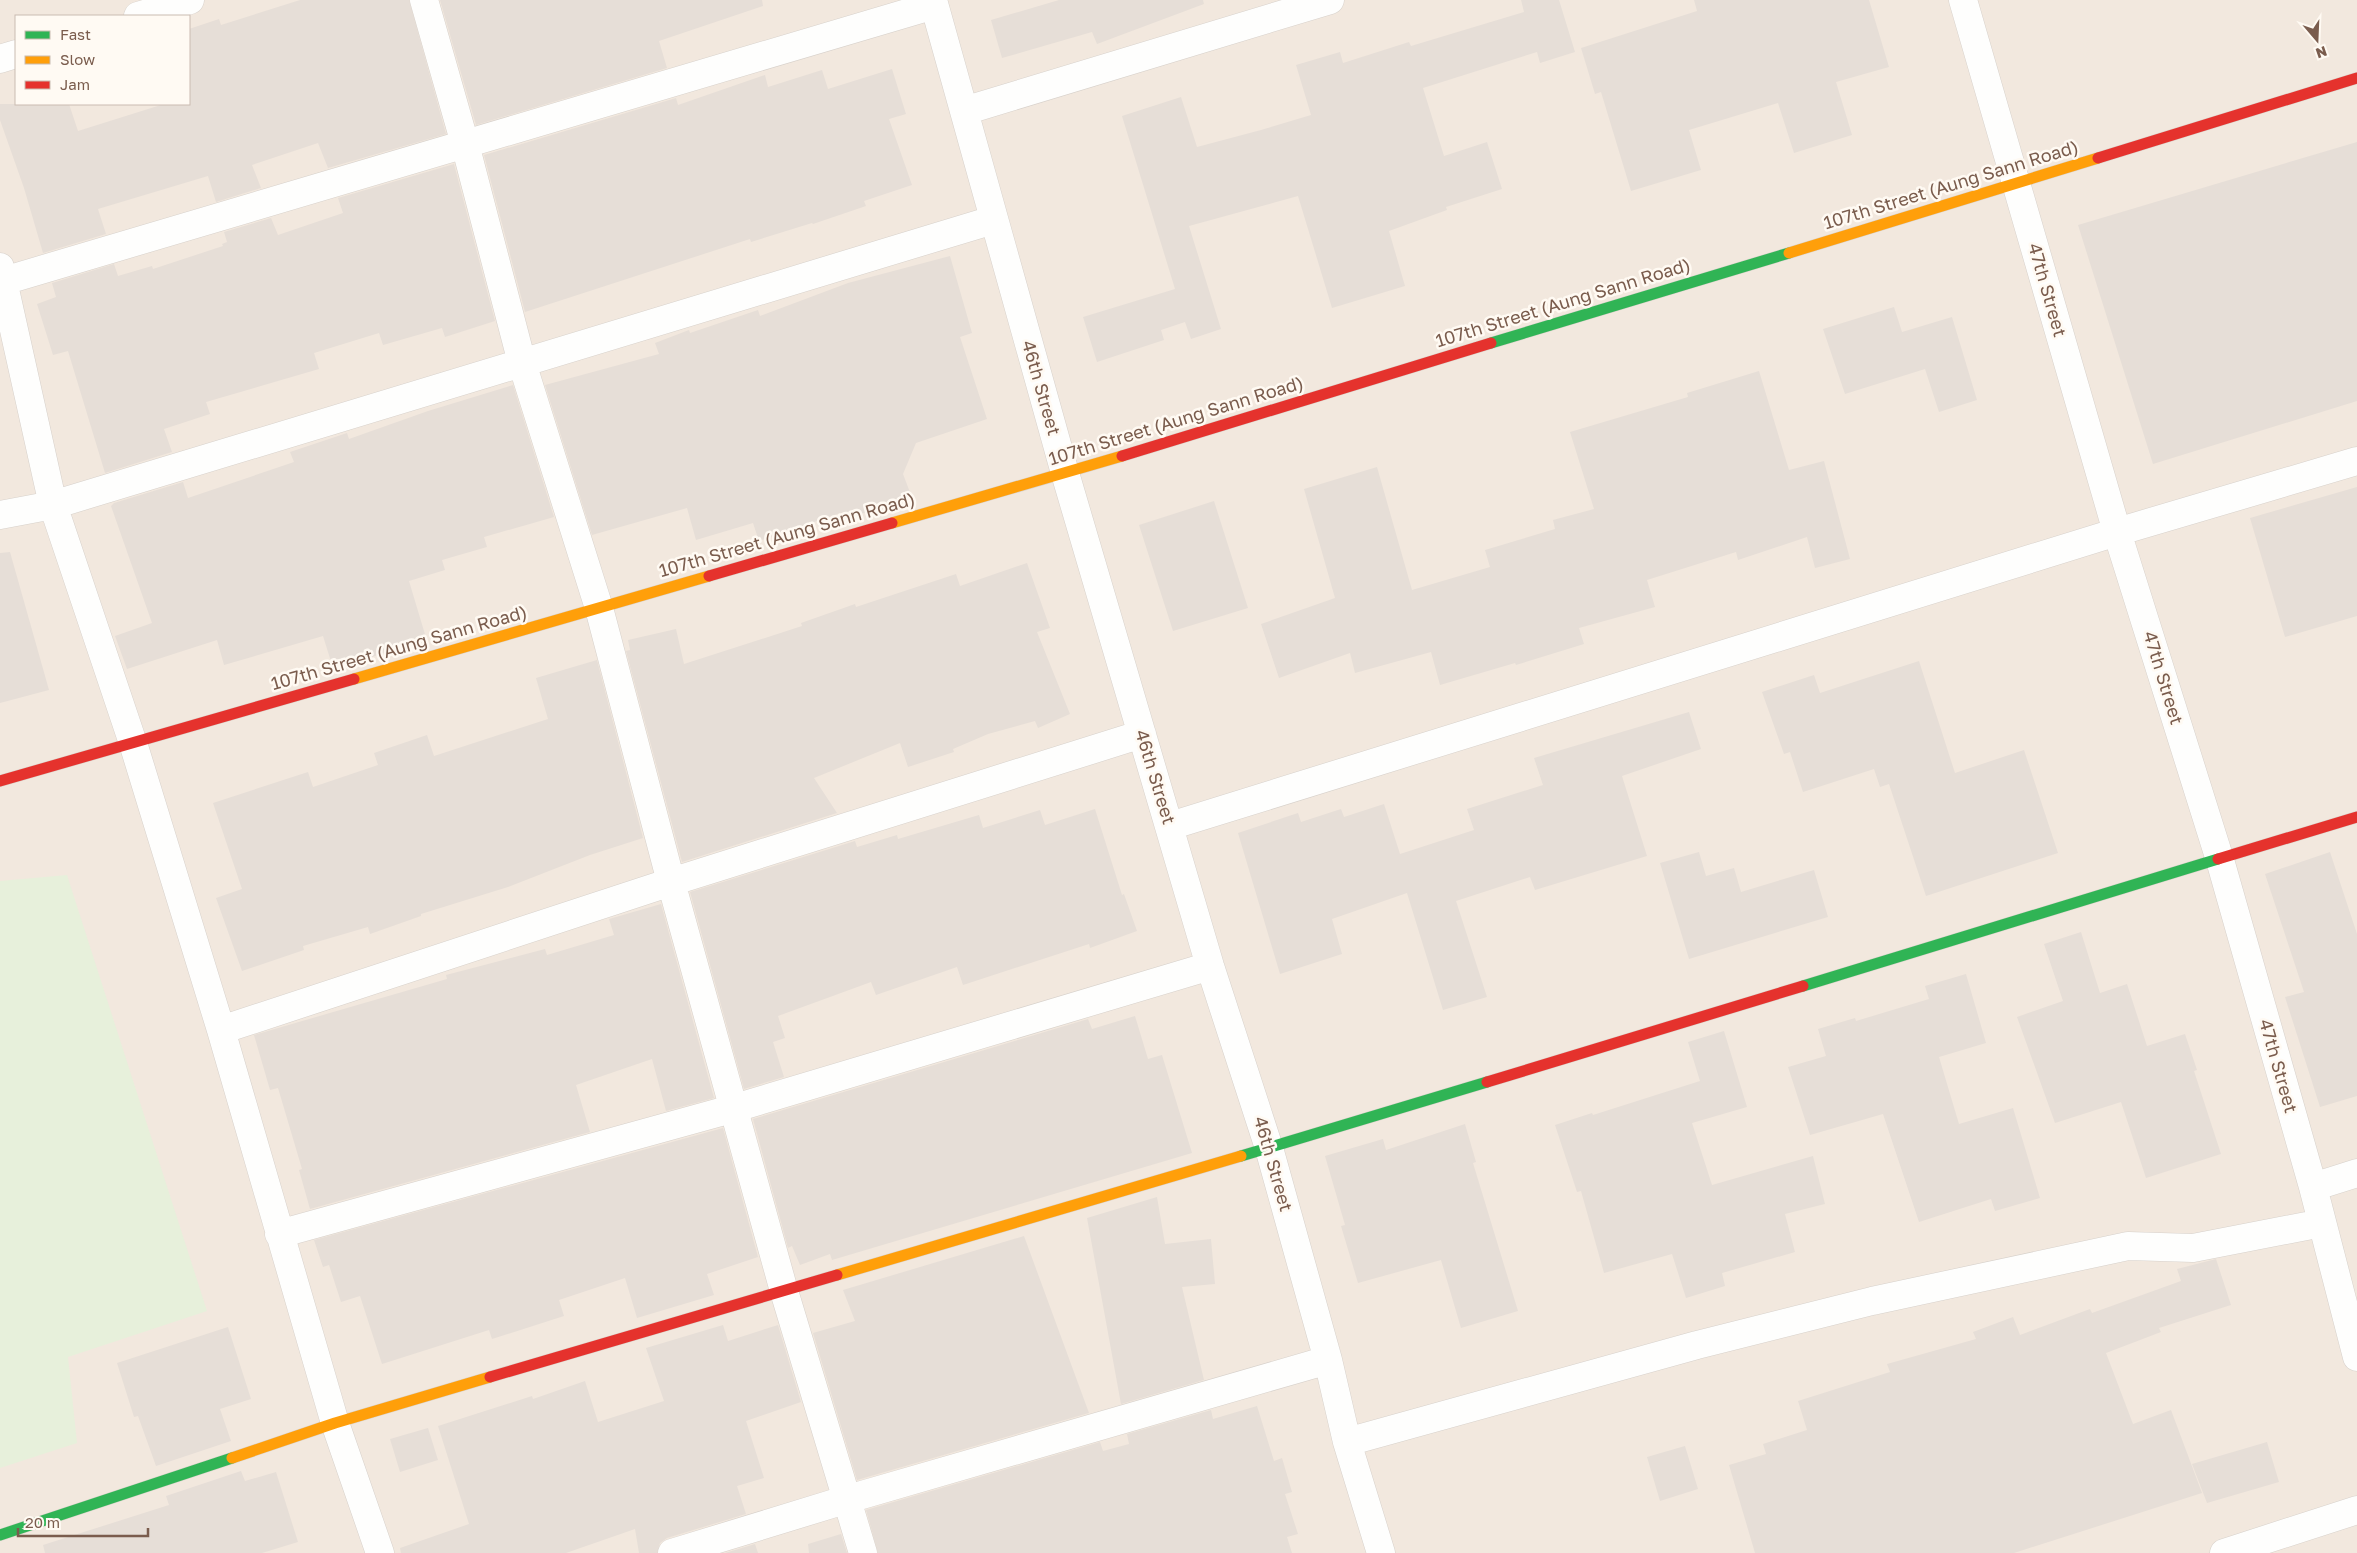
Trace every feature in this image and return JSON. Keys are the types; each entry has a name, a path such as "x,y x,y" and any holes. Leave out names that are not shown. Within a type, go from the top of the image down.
{"street":[{"path":"141,15 190,0"},
{"path":"424,0 465,144 522,363 599,608 671,882 735,1108 784,1291 863,1553"},
{"path":"964,111 1330,0"},
{"name":"47th Street","path":"1963,0 2117,532 2220,860 2313,1187 2357,1357"},
{"path":"380,1553 335,1423 221,1030 133,743 53,505 1,277 465,144 933,2"},
{"name":"46th Street","path":"933,2 1065,473 1210,966 1269,1148 1328,1360 1347,1442 1381,1553"},
{"path":"0,59 15,54"},
{"name":"107th Street (Aung Sann Road)","path":"0,781 1065,473 2016,184 2357,78"},
{"path":"0,515 53,505 993,220"},
{"path":"1170,826 2117,532 2357,461"},
{"path":"221,1030 671,882 1142,734"},
{"path":"0,1535 335,1423 1269,1148 2357,817"},
{"path":"279,1234 735,1108 1210,966"},
{"path":"2313,1187 2357,1173"},
{"path":"1347,1442 1687,1347 1872,1300 2128,1246 2193,1248 2322,1222"},
{"path":"672,1553 848,1499 1328,1360"},
{"path":"2224,1553 2357,1510"}],"shaded area":[{"path":"0,0 2357,0 2357,1553 0,1553"}],"green space":[{"path":"67,875 207,1311 68,1357 77,1443 0,1468 0,881"}],"building":[{"path":"300,0 409,0 446,134 328,168 318,143 252,165 261,188 216,202 208,176 98,209 106,234 43,253 24,188 0,120 0,104 69,105 78,131 161,105 190,105 190,29 219,19 221,25"},
{"path":"440,0 762,0 763,6 659,41 667,68 476,125"},
{"path":"1059,0 1203,0 1204,4 1097,44 1092,32 1002,58 991,20"},
{"path":"1521,0 1559,0 1575,52 1540,63 1537,52 1423,88 1444,156 1487,142 1502,189 1446,207 1447,210 1389,231 1405,286 1332,308 1298,196 1189,226 1221,329 1191,339 1185,322 1161,330 1164,340 1097,362 1083,317 1175,289 1122,116 1181,97 1197,147 1261,130 1311,115 1296,65 1340,52 1343,63 1409,42 1411,46 1524,12"},
{"path":"1694,0 1869,0 1889,67 1836,82 1852,135 1794,153 1778,103 1689,130 1701,170 1631,191 1601,92 1595,94 1581,48 1697,11"},
{"path":"892,69 906,114 889,119 912,185 864,201 866,206 813,224 751,242 750,239 525,312 484,155 676,98 678,105 765,75 768,87 822,70 828,89"},
{"path":"2357,142 2357,401 2153,464 2078,225"},
{"path":"454,164 495,321 445,337 442,328 383,345 379,333 314,353 319,369 206,402 210,414 164,429 172,452 105,473 68,351 53,355 37,304 56,297 52,283 114,264 118,276 152,266 153,269 223,246 222,244 227,242 224,232 271,218 278,235 343,213 338,198"},
{"path":"950,256 972,333 960,337 987,419 916,443 903,474 911,495 843,521 840,513 759,541 753,523 696,540 687,508 592,535 545,385 659,354 655,343 689,330 690,333 758,310 760,316 848,283"},
{"path":"1894,307 1902,332 1952,317 1977,400 1939,412 1925,369 1845,394 1823,329"},
{"path":"1759,371 1789,470 1824,461 1850,559 1815,568 1807,537 1738,560 1736,552 1647,580 1655,607 1579,628 1584,644 1516,665 1515,663 1440,685 1431,652 1355,673 1350,653 1279,678 1261,624 1335,598 1304,489 1377,467 1412,590 1490,567 1485,550 1555,529 1553,520 1594,509 1570,432 1688,397 1687,393"},
{"path":"513,385 554,517 484,537 487,547 442,560 445,570 409,581 427,641 333,668 323,636 224,665 217,640 127,669 115,636 152,623 111,506 114,503 183,482 188,498 294,462 290,452 347,433 349,439 428,411"},
{"path":"2357,487 2357,616 2285,637 2250,518"},
{"path":"1214,501 1248,608 1173,631 1139,525"},
{"path":"10,552 49,690 0,703 0,553"},
{"path":"1027,563 1050,628 1037,632 1070,714 1038,728 1035,721 988,734 953,749 954,752 908,767 900,743 814,778 837,813 682,862 626,651 630,650 628,640 676,629 684,664 802,626 801,623 855,604 856,607 956,574 960,586"},
{"path":"597,660 643,838 590,855 508,887 421,914 421,916 370,934 368,927 303,946 304,950 242,971 216,898 242,889 213,803 308,772 313,787 378,765 374,753 427,735 434,756 548,719 536,678"},
{"path":"1919,661 1955,773 2024,750 2058,853 1926,896 1889,784 1880,787 1874,769 1803,792 1790,752 1784,754 1762,692 1814,675 1820,693"},
{"path":"1689,712 1701,749 1622,776 1647,856 1535,890 1530,877 1456,901 1487,997 1443,1010 1407,893 1332,919 1342,954 1280,974 1238,833 1298,813 1301,822 1341,809 1344,817 1384,804 1400,854 1474,830 1467,809 1543,785 1534,758"},
{"path":"1095,809 1122,895 1124,894 1137,931 1090,948 1089,944 963,985 957,967 876,995 871,982 778,1016 785,1038 773,1042 784,1077 744,1089 690,892 855,841 857,847 897,835 898,839 979,815 983,828 1040,810 1045,825"},
{"path":"1699,852 1706,876 1734,868 1741,892 1814,870 1828,917 1689,959 1660,863"},
{"path":"2330,852 2357,934 2357,1096 2320,1107 2285,997 2304,992 2265,874"},
{"path":"661,904 714,1098 666,1111 652,1059 576,1085 590,1132 310,1209 299,1170 302,1169 278,1088 270,1090 254,1035 447,979 446,975 545,949 547,955 614,935 609,919"},
{"path":"2081,932 2100,993 2127,984 2147,1046 2185,1034 2197,1070 2194,1071 2221,1154 2146,1178 2121,1102 2055,1123 2017,1017 2063,1001 2044,944"},
{"path":"1966,974 1986,1043 1939,1057 1959,1124 2013,1108 2040,1198 1995,1211 1991,1199 1919,1222 1883,1114 1810,1135 1788,1067 1826,1056 1818,1029 1855,1018 1856,1021 1929,999 1925,986"},
{"path":"1135,1016 1148,1059 1162,1055 1192,1153 832,1260 830,1254 800,1265 792,1246 788,1248 753,1119 1088,1019 1092,1029"},
{"path":"1724,1031 1747,1107 1692,1123 1712,1185 1813,1156 1825,1204 1785,1214 1795,1252 1722,1273 1725,1286 1686,1298 1672,1254 1604,1273 1581,1191 1577,1192 1555,1125 1700,1081 1688,1042"},
{"path":"1465,1124 1476,1162 1473,1163 1518,1311 1461,1328 1441,1260 1358,1283 1341,1226 1345,1225 1325,1156 1383,1139 1386,1150"},
{"path":"723,1128 758,1257 707,1274 714,1295 637,1318 625,1278 559,1300 564,1316 492,1339 489,1330 382,1364 360,1296 341,1302 329,1265 323,1267 314,1240"},
{"path":"1157,1197 1165,1244 1211,1239 1215,1284 1182,1287 1204,1380 1121,1404 1087,1218"},
{"path":"1024,1236 1089,1413 857,1480 813,1333 855,1321 843,1290"},
{"path":"2216,1259 2231,1305 2159,1328 2161,1332 2106,1353 2133,1424 2171,1410 2202,1493 2014,1553 1755,1553 1729,1465 1766,1454 1763,1444 1807,1430 1798,1401 1890,1372 1887,1364 1976,1339 1973,1332 2013,1317 2020,1335 2090,1309 2092,1313 2181,1281 2177,1269"},
{"path":"723,1325 728,1341 778,1325 801,1402 746,1421 764,1478 737,1486 746,1514 667,1538 660,1543 657,1553 639,1553 635,1529 566,1553 401,1553 400,1548 469,1524 438,1426 532,1396 533,1399 585,1381 598,1422 664,1401 646,1348"},
{"path":"228,1327 251,1399 220,1409 231,1441 156,1466 138,1416 134,1417 117,1363"},
{"path":"1257,1406 1274,1461 1282,1458 1292,1492 1285,1494 1298,1534 1287,1537 1292,1553 878,1553 866,1510 1100,1442 1103,1451 1129,1444 1127,1434 1211,1410 1213,1419"},
{"path":"428,1428 438,1460 400,1472 390,1439"},
{"path":"2267,1442 2279,1482 2207,1503 2192,1464"},
{"path":"1685,1446 1698,1489 1660,1501 1647,1457"},
{"path":"241,1471 245,1481 276,1472 298,1542 262,1553 45,1553 43,1545 169,1505 166,1496"},
{"path":"841,1534 847,1553 809,1553 808,1544"},
{"path":"755,1544 758,1553 725,1553"}],"traffic: fast":[{"path":"1491,343 1789,253"},
{"path":"1803,986 2218,859"},
{"path":"1241,1156 1487,1082"},
{"path":"0,1535 232,1458"}],"traffic: slow":[{"path":"1789,253 2098,158"},
{"path":"892,523 1122,456"},
{"path":"354,679 709,576"},
{"path":"837,1275 1241,1156"},
{"path":"232,1458 335,1423 490,1377"}],"traffic: jam":[{"path":"2098,158 2357,78"},
{"path":"1122,456 1491,343"},
{"path":"709,576 892,523"},
{"path":"0,781 354,679"},
{"path":"2218,859 2357,817"},
{"path":"1487,1082 1803,986"},
{"path":"490,1377 837,1275"}]}
